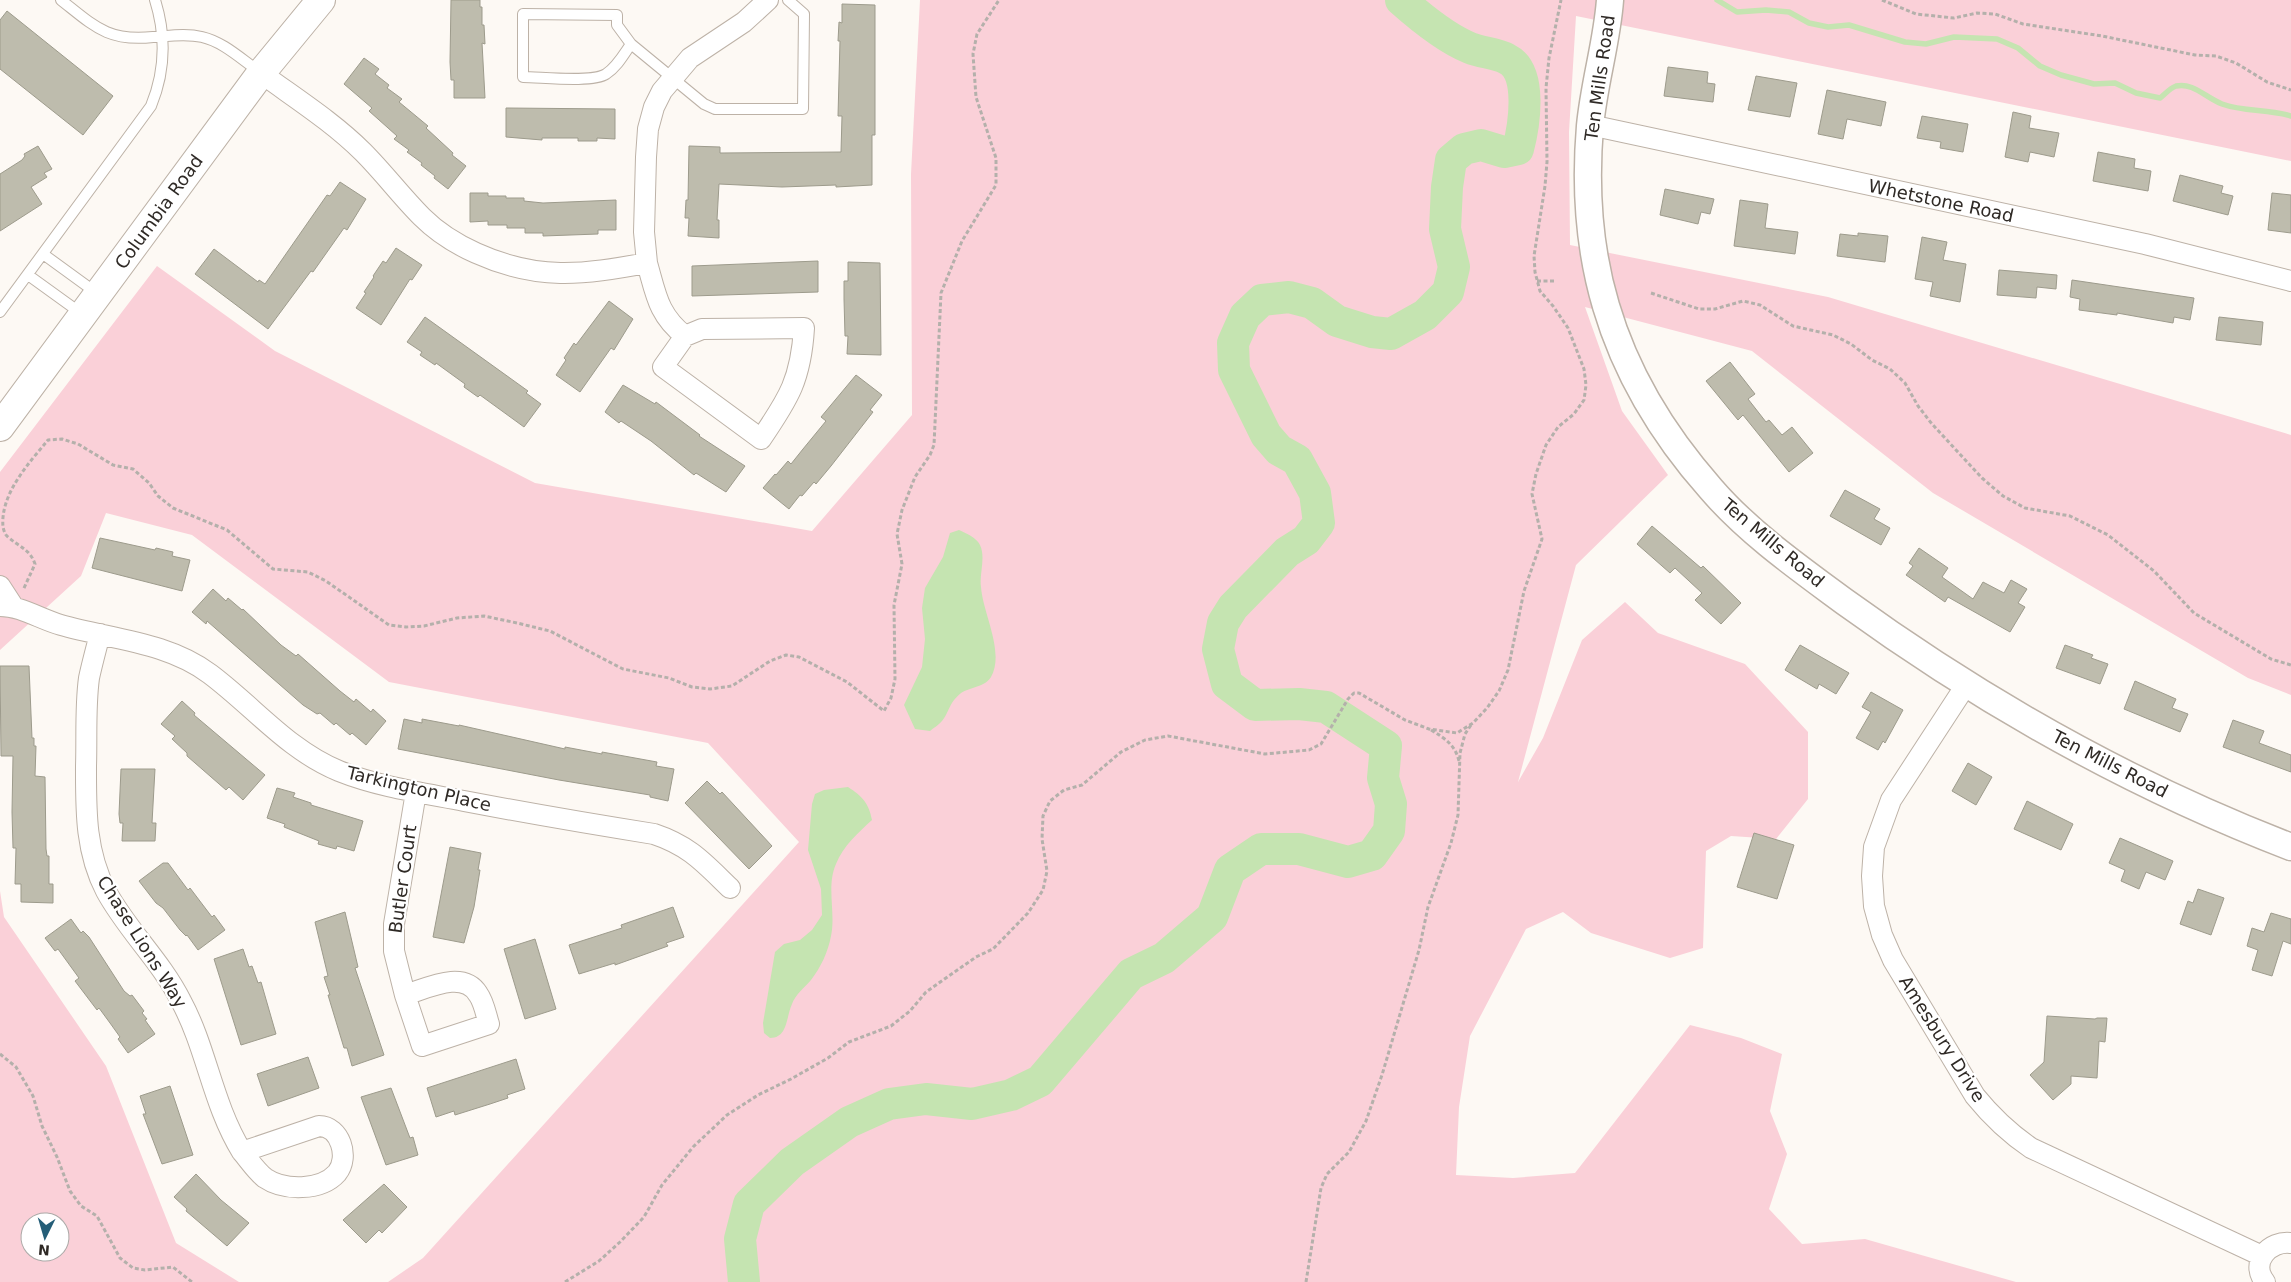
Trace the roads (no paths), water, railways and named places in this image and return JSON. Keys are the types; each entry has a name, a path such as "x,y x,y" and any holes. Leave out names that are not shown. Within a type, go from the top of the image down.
{"main road":[{"name":"Columbia Road","path":"0,427 261,73 321,0"}],"street":[{"path":"685,336 672,325 659,307 647,263 644,232 648,129 654,107 673,78 690,58 744,22 768,0"},
{"name":"Ten Mills Road","path":"1610,0 1590,125 1589,200 1593,242 1606,306 1624,354 1648,403 1676,448 1713,492 1763,539 1877,625 1966,684 2107,766 2251,832 2291,847"},
{"path":"261,73 362,151 423,218 459,245 501,264 546,273 570,274 647,263"},
{"name":"Whetstone Road","path":"1590,125 2135,242 2291,281"},
{"path":"804,328 803,356 794,385 761,439 663,367 685,336 702,329 804,328"},
{"path":"0,586 6,606"},
{"name":"Tarkington Place","path":"6,606 61,625 164,651 189,661 209,673 298,749 317,761 362,780 416,792 654,834 676,841 692,851 730,888"},
{"name":"Chase Lions Way","path":"100,634 87,698 86,815 89,842 96,868 106,892 181,1000 221,1112 242,1152 265,1178 291,1186 309,1186 322,1183 338,1172 342,1161 342,1152 337,1133 326,1126 319,1126 242,1152"},
{"name":"Amesbury Drive","path":"1966,684 1891,800 1874,847 1872,876 1874,906 1882,935 1893,960 1975,1096 1991,1116 2011,1134 2031,1148 2262,1256"},
{"name":"Butler Court","path":"405,995 394,951 394,924 416,792"},
{"path":"2265,1282 2261,1278 2259,1266 2262,1256 2269,1247 2277,1243 2291,1243"}],"lane":[{"path":"61,0 98,29 112,35 127,39 189,35 203,37 218,43 261,73"},
{"path":"0,312 152,106 162,72 160,15 155,0"},
{"path":"631,44 615,67 605,76 593,79 523,77 523,14 617,15 617,25 631,44 694,97 715,109 803,109 804,14 788,0"},
{"path":"43,254 91,305"},
{"path":"28,275 91,305"}],"waterway":[{"path":"744,1282 740,1239 749,1204 792,1162 849,1122 889,1104 926,1099 972,1104 1011,1095 1040,1081 1131,974 1164,958 1212,917 1230,870 1261,849 1299,849 1348,862 1372,855 1389,831 1391,804 1383,778 1386,746 1326,707 1299,704 1255,705 1227,684 1218,649 1223,623 1233,607 1287,552 1306,540 1319,523 1315,493 1297,460 1279,450 1266,435 1234,370 1233,343 1245,316 1262,300 1289,297 1312,303 1337,321 1372,332 1391,334 1425,315 1448,292 1454,267 1445,229 1447,187 1451,160 1464,149 1481,145 1504,152 1518,149 1525,100 1521,75 1515,66 1503,57 1475,50 1452,39 1401,0"},
{"path":"1717,0 1737,12 1766,10 1789,12 1809,23 1828,27 1849,25 1905,42 1926,44 1954,37 1997,39 2018,48 2040,66 2061,75 2094,84 2115,83 2136,93 2160,98 2169,90 2182,85 2194,88 2230,107 2291,116"}]}
